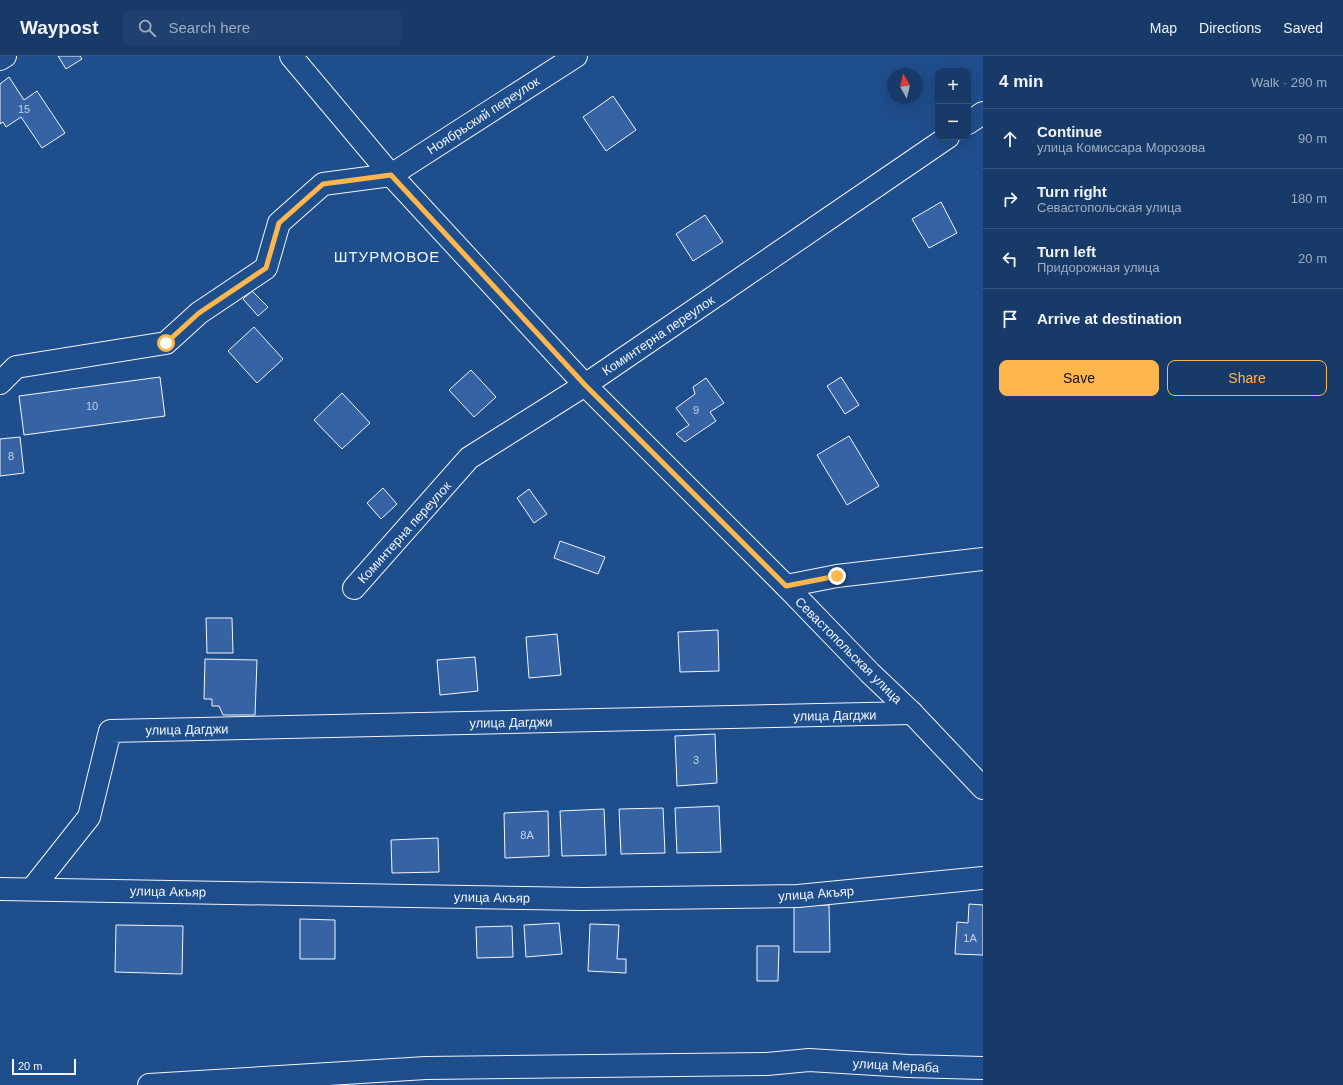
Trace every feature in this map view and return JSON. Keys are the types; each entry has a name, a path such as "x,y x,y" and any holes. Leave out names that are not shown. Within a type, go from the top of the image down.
{"street":[{"path":"0,59 5,56"},
{"name":"Севастопольская улица","path":"291,56 391,175 585,385 786,586 870,673 912,713 983,788"},
{"name":"Ноябрьский переулок","path":"391,175 576,56"},
{"path":"971,121 983,113"},
{"name":"Коминтерна переулок","path":"354,588 469,458 585,385 944,140"},
{"path":"0,383 16,367 166,343 199,313 266,268 279,223 323,184 391,175"},
{"path":"786,586 837,576 983,559"},
{"name":"улица Дагджи","path":"32,889 89,817 110,731 912,713"},
{"name":"улица Акъяр","path":"0,889 583,898 750,897 798,896 983,878"},
{"name":"улица Мераба","path":"149,1085 426,1068 767,1064 808,1060 908,1066 983,1068"}],"building":[{"path":"58,56 80,56 82,59 66,69"},
{"path":"9,77 24,100 37,91 65,133 42,148 21,117 6,127 3,122 0,124 0,84"},
{"path":"613,96 636,130 606,151 583,117"},
{"path":"941,202 957,233 929,248 912,219"},
{"path":"705,215 723,242 693,261 676,234"},
{"path":"252,291 268,307 258,316 243,299"},
{"path":"254,327 283,359 257,383 228,351"},
{"path":"471,370 496,397 474,417 449,390"},
{"path":"160,377 165,416 24,435 19,396"},
{"path":"841,377 859,405 845,414 827,386"},
{"path":"706,378 724,403 710,412 716,421 685,442 676,434 689,425 676,408 695,394 693,387"},
{"path":"342,393 370,423 342,449 314,420"},
{"path":"849,436 879,486 847,505 817,455"},
{"path":"20,437 24,473 0,476 0,439"},
{"path":"383,488 397,504 381,519 367,503"},
{"path":"529,489 547,514 534,523 517,498"},
{"path":"560,541 605,557 598,574 554,558"},
{"path":"206,618 232,618 233,653 207,653"},
{"path":"718,630 719,671 680,672 678,632"},
{"path":"557,634 561,675 529,678 526,637"},
{"path":"475,657 478,691 440,695 437,660"},
{"path":"205,659 257,660 255,715 223,715 219,706 212,706 212,699 204,699"},
{"path":"715,734 717,783 677,786 675,736"},
{"path":"719,806 721,852 677,853 675,808"},
{"path":"663,808 665,853 621,854 619,809"},
{"path":"604,809 606,855 562,856 560,811"},
{"path":"548,811 549,856 505,858 504,813"},
{"path":"438,838 439,872 392,873 391,840"},
{"path":"969,904 983,905 983,955 955,954 957,922 968,923"},
{"path":"829,905 830,952 794,952 794,906"},
{"path":"300,919 335,920 335,959 300,959"},
{"path":"559,923 562,954 526,957 524,925"},
{"path":"590,924 619,925 617,959 626,959 626,973 588,971"},
{"path":"116,925 183,926 182,974 115,972"},
{"path":"512,926 513,957 477,958 476,927"},
{"path":"757,946 779,946 778,981 757,981"}],"district":[{"name":"ШТУРМОВОЕ","path":"387,257"}],"route":[{"path":"166,343 199,313 266,268 279,223 323,184 391,175 585,385 786,586 837,576"}]}
